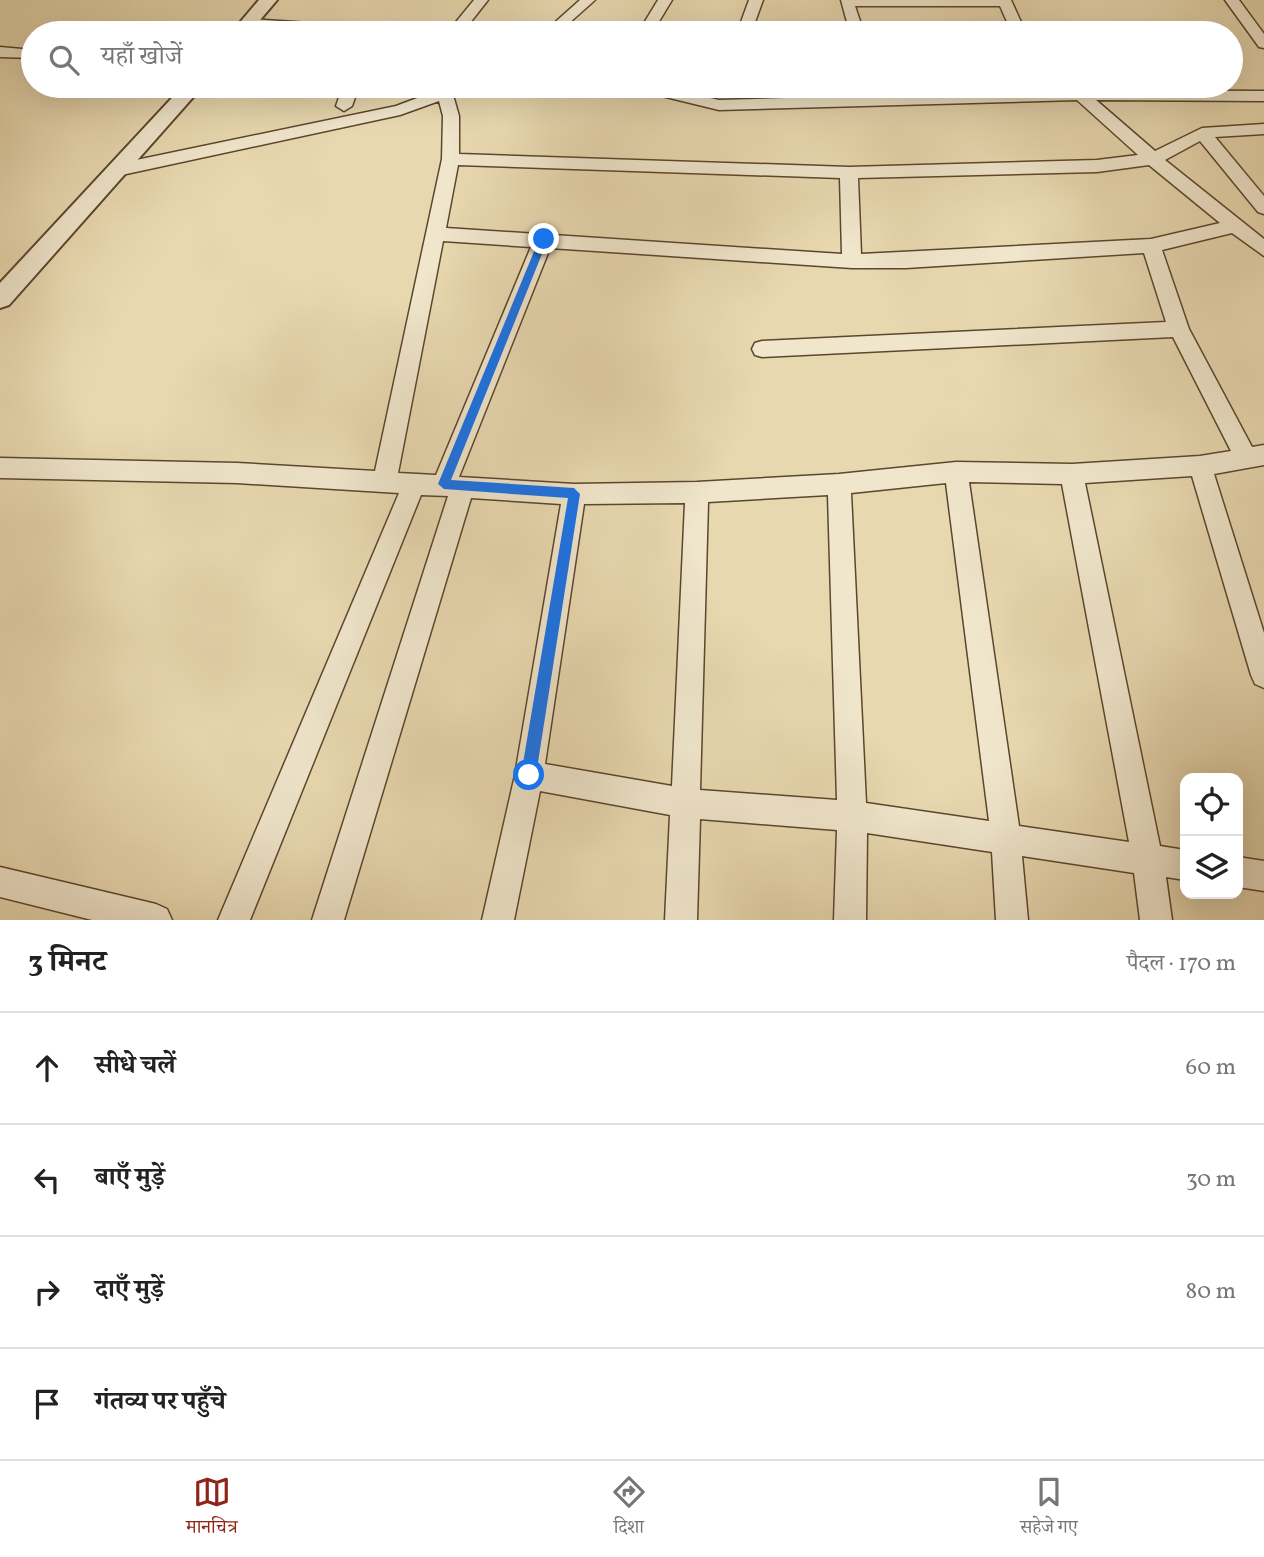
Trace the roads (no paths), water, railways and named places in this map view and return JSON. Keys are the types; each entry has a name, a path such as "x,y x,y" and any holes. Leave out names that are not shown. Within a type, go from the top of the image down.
{"street":[{"path":"251,21 268,0"},
{"path":"464,21 481,0"},
{"path":"564,21 588,0"},
{"path":"652,21 665,0"},
{"path":"748,21 756,0"},
{"path":"1232,0 1264,44"},
{"path":"853,21 847,2 1005,2 1014,21"},
{"path":"0,52 21,53"},
{"path":"1243,96 1264,96"},
{"path":"0,299 182,98"},
{"path":"344,106 347,98"},
{"path":"117,170 400,110 427,98"},
{"path":"385,480 451,159 451,116 447,98"},
{"path":"690,98 719,105 818,98"},
{"path":"719,105 722,98"},
{"path":"1084,98 1153,159 1264,249"},
{"path":"451,159 849,173 1097,166 1153,159 1202,133 1264,129"},
{"path":"1202,133 1264,208"},
{"path":"849,173 852,261"},
{"path":"436,234 852,261 920,260 1151,246 1236,226"},
{"path":"328,920 453,485 544,239"},
{"path":"0,468 237,473 385,480 574,494 697,492 839,484 956,472 1072,474 1199,466 1255,457 1179,329 1151,246"},
{"path":"762,349 1179,329"},
{"path":"1199,466 1264,675"},
{"path":"956,472 1006,838 1012,920"},
{"path":"1072,474 1148,860 1156,920"},
{"path":"234,920 415,482"},
{"path":"839,484 852,816 850,920"},
{"path":"681,920 697,492"},
{"path":"498,920 529,775 574,494"},
{"path":"529,775 685,803 852,816 1180,864"},
{"path":"1243,873 1264,876"},
{"path":"0,883 156,920"}]}
